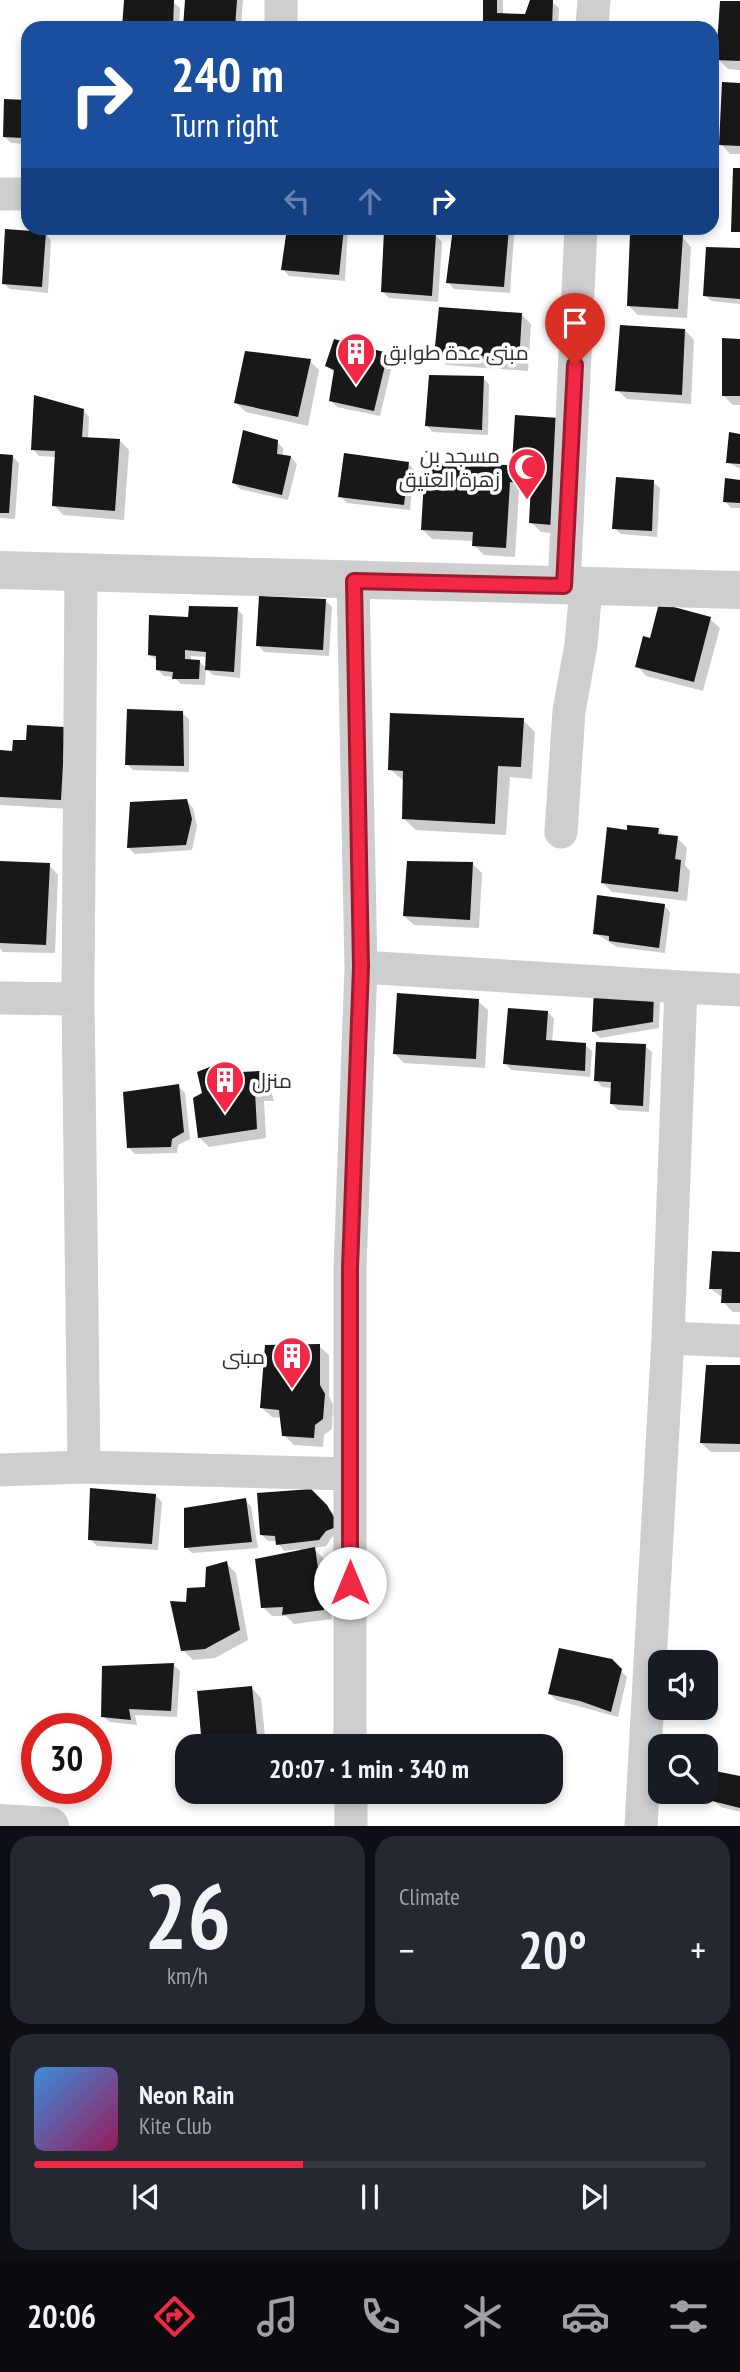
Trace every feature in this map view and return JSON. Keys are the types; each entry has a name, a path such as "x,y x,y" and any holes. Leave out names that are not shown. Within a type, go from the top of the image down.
{"street":[{"path":"281,0 281,21"},
{"path":"592,21 594,0"},
{"path":"0,194 21,194"},
{"path":"561,832 569,711 581,645 575,586 582,235"},
{"path":"0,570 740,590"},
{"path":"82,574 78,999 84,1467"},
{"path":"351,1734 350,1268 361,967 354,581"},
{"path":"361,967 740,990"},
{"path":"641,1826 668,1338 681,987"},
{"path":"0,998 78,999"},
{"path":"668,1338 740,1341"},
{"path":"0,1470 84,1467 350,1474"},
{"path":"351,1804 351,1826"},
{"path":"0,1823 50,1826"}],"building":[{"path":"124,0 174,0 173,21 122,21"},
{"path":"185,0 237,0 236,21 183,21"},
{"path":"483,0 497,0 497,13 525,14 530,0 553,0 552,21 483,21"},
{"path":"720,1 740,1 740,61 719,60"},
{"path":"722,82 740,83 740,146 719,145"},
{"path":"4,99 21,100 21,138 3,137"},
{"path":"733,168 740,168 740,232 731,232"},
{"path":"5,229 21,230 21,235 46,235 42,287 2,284"},
{"path":"286,235 343,235 339,275 281,270"},
{"path":"384,235 436,235 432,296 381,292"},
{"path":"452,235 508,235 504,287 446,283"},
{"path":"630,235 683,235 678,309 627,306"},
{"path":"706,247 740,248 740,299 703,296"},
{"path":"439,307 522,313 519,363 434,356"},
{"path":"620,325 685,329 682,395 615,391"},
{"path":"722,338 740,339 740,396 722,396"},
{"name":"مبنى عدة طوابق","path":"334,339 388,353 374,411 329,401 334,370 325,366"},
{"path":"245,351 311,359 298,417 234,403"},
{"path":"429,375 484,376 482,430 425,426"},
{"path":"34,395 84,409 82,437 120,439 115,511 52,506 55,451 31,450"},
{"path":"515,415 559,418 552,525 529,523 531,484 510,482 506,548 472,546 473,532 421,530 425,463 510,465 511,477"},
{"path":"243,430 278,440 277,454 291,456 282,495 232,483"},
{"path":"729,432 740,434 740,464 726,463"},
{"path":"344,453 409,462 404,505 338,497"},
{"path":"0,454 13,455 9,513 0,513"},
{"path":"616,477 654,480 652,531 612,529"},
{"path":"725,478 740,480 740,503 723,502"},
{"path":"259,596 326,599 323,650 256,646"},
{"path":"659,603 711,617 694,682 635,667 643,636 650,638"},
{"path":"189,606 238,607 234,672 205,670 206,652 185,650 185,659 200,660 199,679 172,679 173,672 156,670 156,656 148,655 149,615 188,617"},
{"path":"127,709 183,711 184,766 125,765"},
{"path":"390,713 524,718 521,767 498,766 495,824 402,819 403,771 388,770"},
{"path":"27,725 65,727 61,800 0,797 0,750 12,751 13,740 26,740"},
{"path":"187,799 192,819 186,845 127,848 130,802"},
{"path":"627,825 659,828 658,834 678,836 675,859 681,860 678,892 601,883 607,827 627,830"},
{"path":"0,861 50,863 46,945 0,943"},
{"path":"407,861 473,862 470,920 403,916"},
{"path":"597,895 665,904 659,948 609,941 609,936 593,934"},
{"path":"594,988 654,991 653,1022 592,1032"},
{"path":"397,993 479,999 476,1059 393,1054"},
{"path":"508,1008 548,1011 546,1040 586,1043 585,1071 503,1064"},
{"path":"596,1042 646,1044 643,1106 610,1104 611,1082 594,1081"},
{"name":"منزل","path":"217,1064 219,1073 260,1071 265,1093 255,1092 257,1129 198,1138 193,1098 202,1093 197,1072"},
{"path":"179,1084 184,1132 172,1139 171,1147 127,1148 123,1092"},
{"path":"712,1251 740,1252 740,1303 721,1303 722,1289 709,1289"},
{"name":"مبنى","path":"320,1344 320,1385 325,1394 323,1419 315,1425 314,1438 282,1436 279,1410 260,1408 265,1345"},
{"path":"706,1365 740,1365 740,1444 700,1443"},
{"path":"90,1488 156,1494 152,1544 88,1540"},
{"path":"311,1489 327,1505 339,1526 326,1531 319,1540 276,1545 275,1536 260,1535 257,1493"},
{"path":"246,1498 252,1542 184,1548 184,1508"},
{"path":"315,1547 324,1610 282,1615 283,1607 261,1608 255,1559"},
{"path":"227,1561 240,1630 205,1649 181,1651 170,1601 186,1602 187,1588 205,1587 206,1567"},
{"path":"559,1648 612,1659 622,1669 611,1712 548,1694"},
{"path":"174,1663 171,1711 129,1709 131,1720 112,1718 112,1713 101,1713 102,1666"},
{"path":"252,1686 257,1734 201,1734 197,1691"},
{"path":"718,1772 740,1776 740,1808 718,1802"}],"place":[{"name":"مبنى عدة طوابق","path":"356,386"},
{"name":"مسجد بن زهرة العتيق","path":"527,501"},
{"name":"منزل","path":"225,1114"},
{"name":"مبنى","path":"292,1390"}],"route":[{"path":"350,1583 350,1268 361,967 354,581 564,586 575,365"}]}
